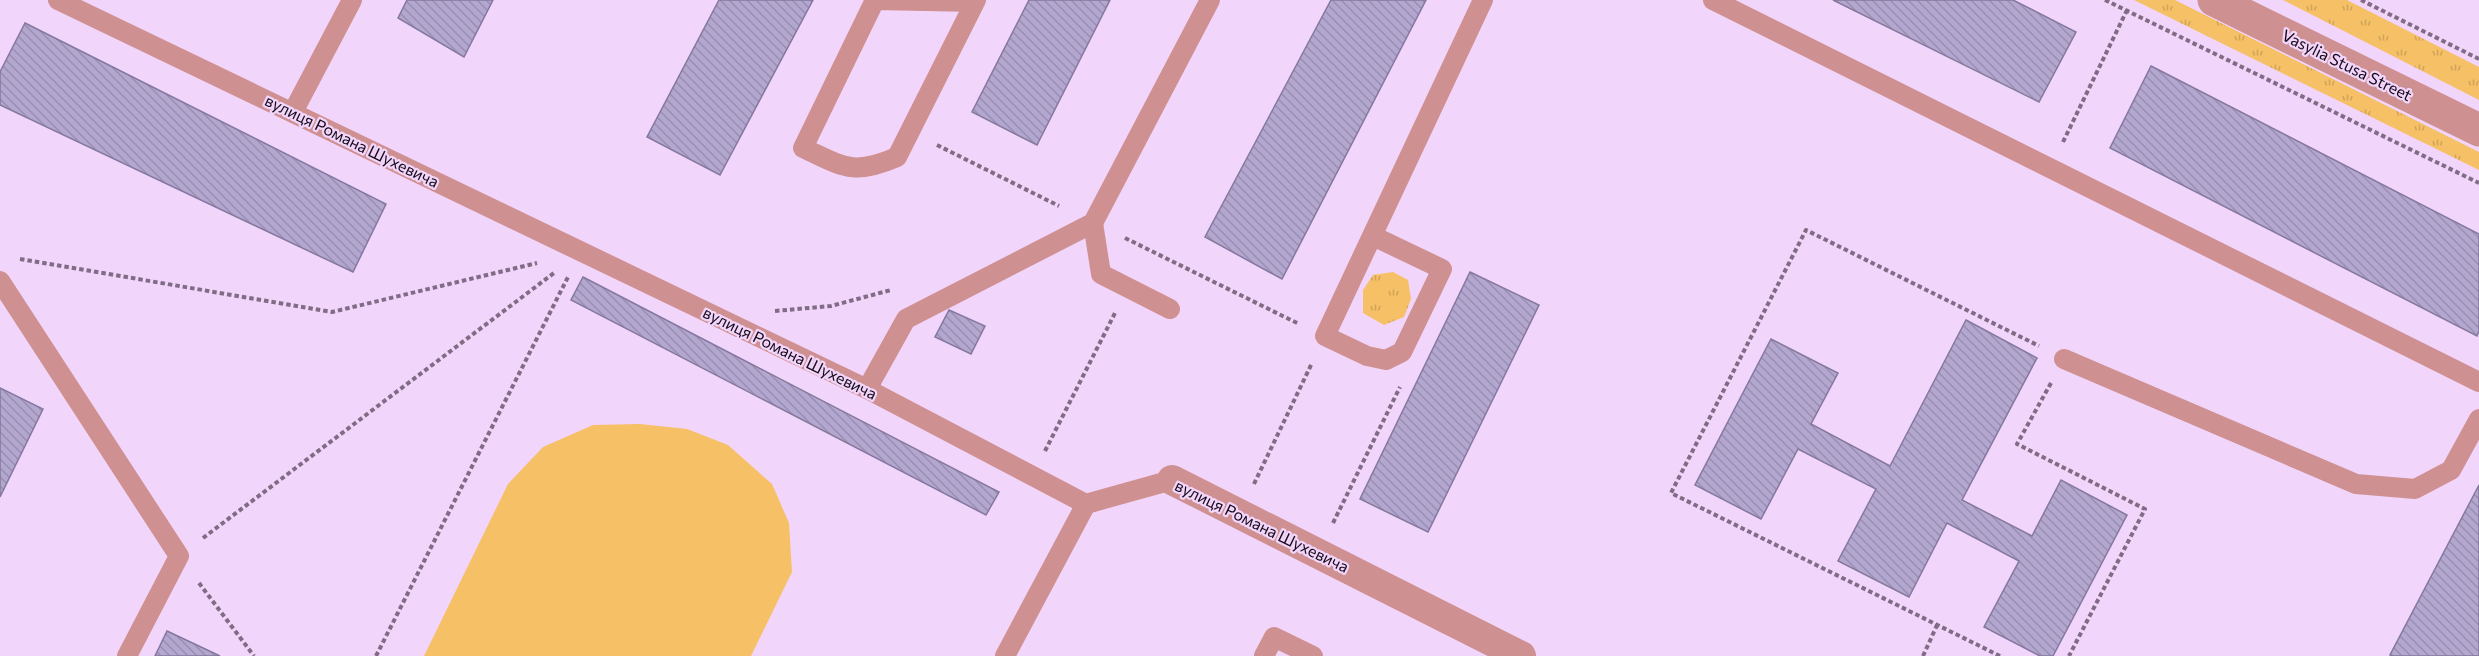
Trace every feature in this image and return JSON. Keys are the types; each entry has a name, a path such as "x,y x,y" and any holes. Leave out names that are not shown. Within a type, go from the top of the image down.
{"street":[{"name":"Vasylia Stusa Street","path":"2214,0 2479,130"},
{"name":"вулиця Романа Шухевича","path":"1172,480 1521,656"}],"lane":[{"name":"вулиця Романа Шухевича","path":"58,0 867,389 1086,504 1172,480"},
{"path":"293,112 352,0"},
{"path":"875,0 975,1 897,157 876,166 848,169 803,148 875,0"},
{"path":"867,389 906,319 1093,223 1210,0"},
{"path":"1373,236 1442,268 1402,352 1386,360 1324,336 1483,0"},
{"path":"1713,0 2479,382"},
{"path":"1093,223 1101,274 1170,309"},
{"path":"0,281 179,556 127,656"},
{"path":"2064,359 2356,484 2415,489 2451,470 2479,418"},
{"path":"1005,656 1086,504"},
{"path":"1264,656 1274,637 1313,656"}],"path":[{"path":"2105,0 2479,183"},
{"path":"2361,0 2479,59"},
{"path":"2051,169 2127,10"},
{"path":"2000,656 1938,623 1671,493 1806,230 2064,359 2017,444 2145,509 2069,656"},
{"path":"1032,476 1148,250"},
{"path":"11,257 332,312 581,252"},
{"path":"254,656 179,556 581,252"},
{"path":"376,656 581,252"},
{"path":"772,311 831,306 896,289"},
{"path":"1240,514 1324,336"},
{"path":"1318,553 1400,386"},
{"path":"1923,656 1938,623"}],"green space":[{"path":"2134,0 2175,0 2479,152 2479,170"},
{"path":"2283,0 2347,0 2479,67 2479,100"},
{"path":"1393,272 1408,280 1411,299 1404,317 1384,325 1363,313 1363,290 1373,275"},
{"path":"640,424 687,429 728,445 772,484 789,523 792,572 751,656 424,656 508,484 543,447 593,425"}],"building":[{"path":"407,0 493,0 464,57 398,18"},
{"path":"719,0 813,0 720,175 647,137"},
{"path":"1029,0 1110,0 1037,145 972,112"},
{"path":"1331,0 1426,0 1282,279 1205,237"},
{"path":"1833,0 2013,0 2076,32 2039,102"},
{"path":"25,23 386,204 353,272 0,105 0,72"},
{"path":"2151,66 2479,234 2479,331 2477,336 2110,148"},
{"path":"1470,272 1539,305 1428,532 1360,499"},
{"path":"583,277 999,492 986,515 571,300"},
{"path":"949,310 985,326 971,354 935,337"},
{"path":"1966,320 2037,358 1962,500 2032,536 2061,480 2127,515 2053,656 2040,656 1984,627 2019,561 1947,523 1909,597 1838,561 1876,489 1798,449 1761,519 1695,485 1771,339 1838,373 1811,424 1890,466"},
{"path":"0,388 43,409 0,497"},
{"path":"2479,485 2479,656 2390,655"},
{"path":"167,631 220,656 155,656"}]}
